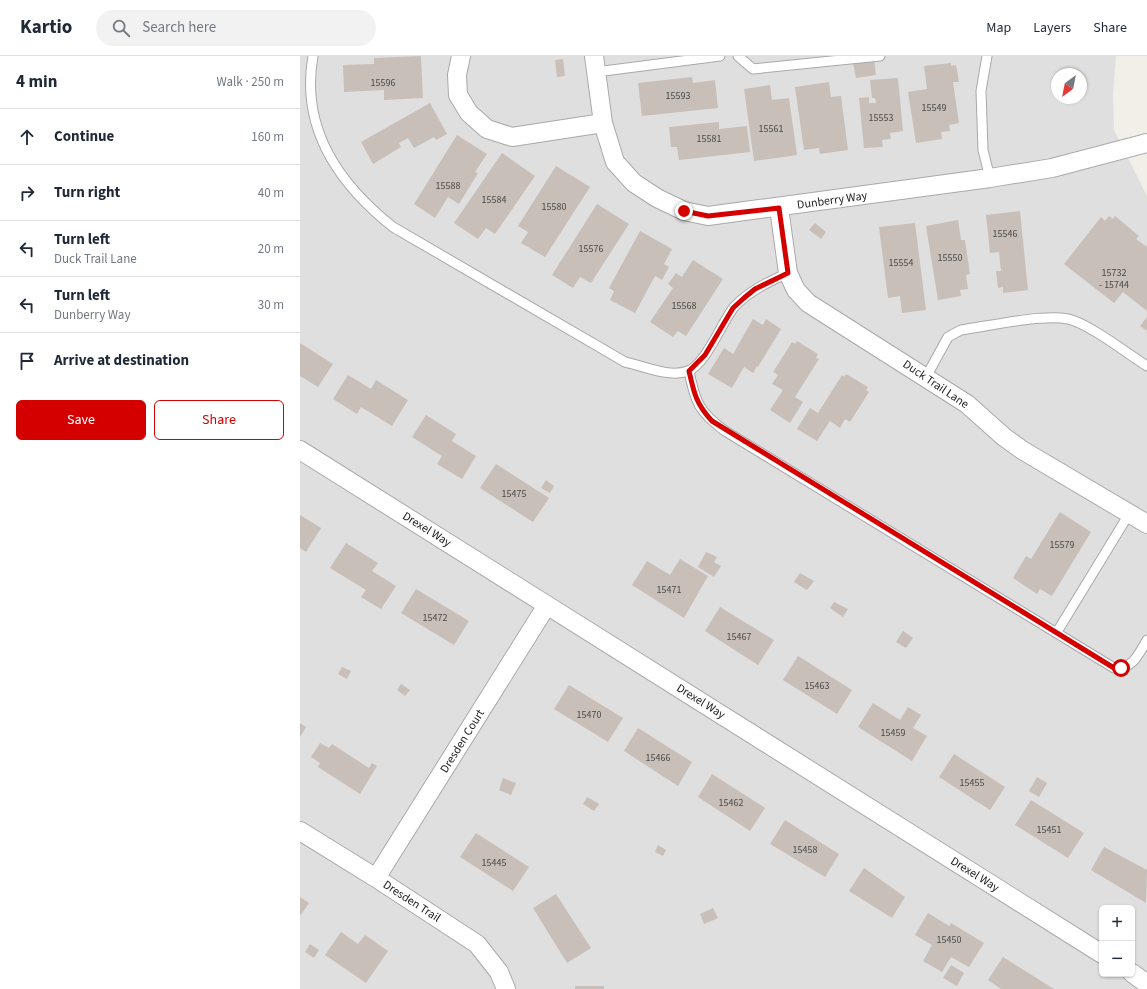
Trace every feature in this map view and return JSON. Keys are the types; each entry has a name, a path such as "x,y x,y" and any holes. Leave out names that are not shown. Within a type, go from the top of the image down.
{"street":[{"path":"461,56 457,75 458,95 469,113 487,129 512,137 603,123"},
{"name":"Dunberry Way","path":"595,64 603,123 615,162 634,183 657,198 684,211 708,216 779,208 1052,168 1147,143"},
{"name":"Duck Trail Lane","path":"779,208 788,273 796,290 808,303 967,404 1004,437 1022,450 1147,524"},
{"name":"Drexel Way","path":"300,450 1099,952"},
{"name":"Dresden Court","path":"376,878 547,605"},
{"name":"Dresden Trail","path":"300,831 376,878 477,944 500,972 506,989"},
{"path":"1135,974 1147,984"}],"lane":[{"path":"313,56 308,90 316,128 330,160 369,208 393,227 626,362 664,372 689,371 705,355 733,308 755,289 788,273"},
{"path":"595,64 720,56"},
{"path":"738,56 753,69 880,56"},
{"path":"987,56 981,91 983,150 990,178"},
{"path":"926,377 948,337 961,330 1051,318 1069,319 1088,328 1147,366"},
{"path":"689,371 694,396 702,411 721,428 1114,668 1128,666 1134,662 1147,640"},
{"path":"1057,632 1129,514"}],"shaded area":[{"path":"300,56 1116,56 1113,94 1114,130 1147,196 1147,989 300,989"}],"building":[{"path":"421,56 423,98 384,100 384,90 344,92 343,65 374,64 374,58"},
{"path":"563,59 565,76 557,77 555,60"},
{"path":"874,60 876,75 856,78 853,63"},
{"path":"951,63 951,66 956,65 959,82 953,82 959,123 949,125 950,131 941,132 942,139 916,143 908,92 927,89 924,66"},
{"path":"692,77 693,83 715,80 718,108 642,116 638,83"},
{"path":"898,78 903,131 890,133 891,139 882,140 883,147 864,148 859,98 869,97 869,103 876,103 875,98 872,98 870,80"},
{"path":"829,82 831,97 841,96 848,150 820,154 819,148 804,150 795,87"},
{"path":"770,85 772,100 789,98 797,155 754,161 744,89"},
{"path":"430,103 447,134 436,140 434,137 414,148 408,138 399,143 401,147 373,164 361,142"},
{"path":"719,122 719,129 747,126 750,152 679,160 677,147 671,147 669,127"},
{"path":"457,135 487,154 475,172 478,173 459,204 448,197 435,218 414,204"},
{"path":"502,153 535,176 495,234 486,228 478,239 454,223"},
{"path":"556,166 590,187 545,257 521,243 528,232 518,226"},
{"path":"597,204 629,224 591,283 580,277 573,288 552,275"},
{"path":"1020,211 1028,290 1003,293 1003,287 998,288 996,271 1001,271 999,252 990,253 986,215"},
{"path":"1109,216 1113,219 1115,216 1139,236 1136,239 1147,247 1147,311 1123,292 1114,303 1064,264 1101,217 1105,221"},
{"path":"958,220 961,240 965,240 970,274 966,275 968,289 960,290 961,296 938,300 926,226"},
{"path":"815,223 826,232 821,239 809,230"},
{"path":"915,223 926,310 902,313 900,296 888,298 879,227"},
{"path":"640,231 672,249 664,264 669,267 662,280 655,276 635,313 610,300 614,291 609,288"},
{"path":"693,260 723,279 686,336 678,331 673,337 650,322 673,288 668,284 676,273 682,277"},
{"path":"1147,317 1147,331 1140,326"},
{"path":"753,319 763,325 766,319 781,329 758,367 757,366 753,373 744,367 732,388 708,374 724,348 733,354"},
{"path":"797,341 818,354 816,358 819,359 795,397 803,402 790,423 770,410 783,390 772,384 778,375 773,372 792,342 795,344"},
{"path":"300,343 333,364 318,387 300,376"},
{"path":"846,374 868,387 866,390 869,392 850,422 845,419 840,428 830,421 817,441 797,429 810,408 818,413 842,375 844,377"},
{"path":"348,375 371,389 376,380 408,400 392,426 361,407 357,414 333,399"},
{"path":"426,415 456,434 452,441 476,456 462,479 437,464 442,456 412,437"},
{"path":"496,464 549,498 533,522 480,488"},
{"path":"546,480 554,486 550,493 541,488"},
{"path":"1060,512 1091,532 1052,596 1040,589 1037,594 1013,578 1026,556 1031,559"},
{"path":"300,515 321,528 306,552 300,548"},
{"path":"346,543 378,563 372,571 396,586 381,609 361,597 366,590 330,568"},
{"path":"706,552 717,557 714,562 721,566 714,577 698,567"},
{"path":"680,559 708,576 684,618 632,585 647,561 670,575"},
{"path":"800,573 814,581 807,590 794,582"},
{"path":"416,589 469,621 454,645 401,613"},
{"path":"834,602 848,609 843,617 830,608"},
{"path":"720,607 774,640 758,665 705,631"},
{"path":"903,631 913,638 906,648 896,642"},
{"path":"798,656 852,690 837,714 783,680"},
{"path":"342,667 351,671 347,679 338,674"},
{"path":"401,684 410,690 405,696 397,690"},
{"path":"569,685 623,718 608,742 554,709"},
{"path":"873,703 900,720 908,707 921,715 913,728 927,736 912,761 858,727"},
{"path":"300,723 306,727 300,737"},
{"path":"638,728 692,762 678,786 624,751"},
{"path":"320,743 329,748 332,744 369,768 372,763 377,766 360,794 318,767 320,763 311,757"},
{"path":"954,754 1005,787 990,810 939,777"},
{"path":"712,774 765,808 750,831 698,797"},
{"path":"1037,777 1047,783 1039,797 1029,791"},
{"path":"503,778 516,783 511,795 499,790"},
{"path":"587,797 599,804 594,811 583,804"},
{"path":"1031,800 1084,833 1068,858 1015,825"},
{"path":"785,820 839,854 825,877 770,844"},
{"path":"476,833 529,867 513,891 460,857"},
{"path":"658,845 666,850 663,856 655,852"},
{"path":"1104,847 1147,870 1146,903 1091,870"},
{"path":"864,868 905,897 892,918 849,891"},
{"path":"556,894 591,948 567,963 533,908"},
{"path":"300,897 309,903 300,916"},
{"path":"713,908 718,918 704,924 700,914"},
{"path":"928,913 949,926 951,923 984,943 969,967 951,957 942,972 923,961 932,945 915,935"},
{"path":"341,932 358,944 365,935 388,951 366,983 325,955"},
{"path":"310,944 319,950 314,958 305,952"},
{"path":"1003,957 1054,989 1001,989 988,980"},
{"path":"951,965 964,973 957,986 943,978"},
{"path":"575,986 604,986 604,989 575,989"}],"route":[{"path":"684,211 708,216 779,208 788,273 755,289 733,308 705,355 689,371 694,396 702,411 725,431 1114,668 1121,668"}]}
